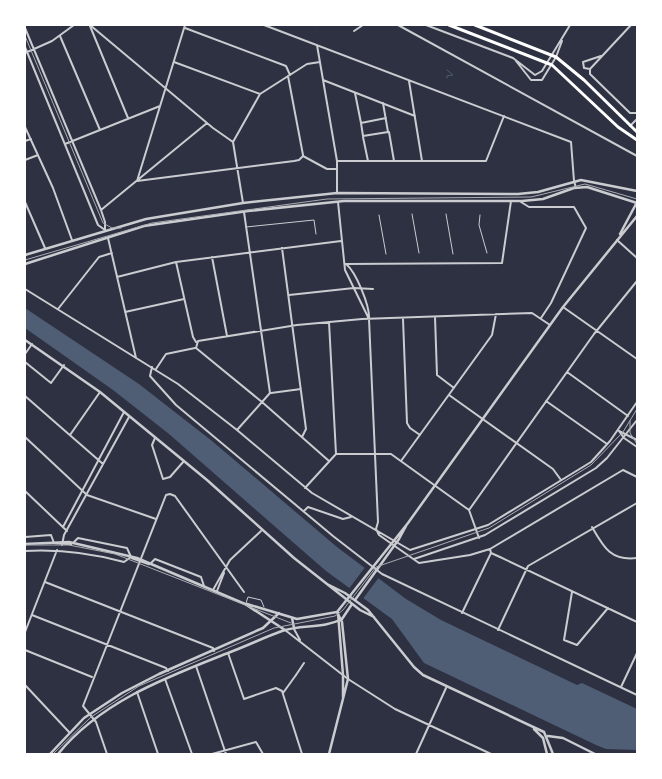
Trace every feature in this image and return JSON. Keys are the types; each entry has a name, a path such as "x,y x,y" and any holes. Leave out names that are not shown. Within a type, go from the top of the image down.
{"main road":[{"path":"449,25 552,65 618,127 637,140"},
{"path":"475,25 556,57 584,80 637,132"}],"street":[{"path":"26,53 60,36 74,25"},
{"path":"90,25 207,123 233,142"},
{"path":"90,25 128,118"},
{"path":"264,25 571,142 576,188"},
{"path":"354,31 363,25"},
{"path":"398,25 637,156"},
{"path":"426,25 515,59 534,75 539,74 570,25"},
{"path":"631,25 590,69 590,74 630,114 636,114"},
{"path":"137,181 185,26 286,66 303,156"},
{"path":"25,28 101,210 136,358"},
{"path":"60,36 100,130"},
{"path":"515,59 529,78 535,81 543,79 556,57 562,38"},
{"path":"317,45 338,161 337,194 341,241 346,264 360,288 368,309 378,522 376,529"},
{"path":"25,47 98,225 105,230"},
{"path":"590,69 584,68 583,62 601,56"},
{"path":"174,62 260,94"},
{"path":"242,203 233,142 260,94 307,64 320,62"},
{"path":"323,80 415,116"},
{"path":"409,81 422,161"},
{"path":"355,92 368,161"},
{"path":"383,103 394,161"},
{"path":"65,144 160,106"},
{"path":"338,161 486,161 504,116"},
{"path":"361,123 386,118"},
{"path":"630,126 637,119"},
{"path":"101,210 207,123"},
{"path":"25,127 72,240"},
{"path":"363,136 388,132"},
{"path":"25,136 26,141 31,139"},
{"path":"622,154 624,150"},
{"path":"25,160 38,155"},
{"path":"303,156 327,169 337,169"},
{"path":"137,181 294,162 303,156"},
{"path":"25,255 146,218 242,203 337,194 512,194 538,192 574,181 586,180 637,191"},
{"path":"25,264 149,225 338,202 520,201 545,198 576,188 590,188 637,203 617,240"},
{"path":"346,264 386,262 502,263 512,194"},
{"path":"520,201 529,207 570,206 576,208 586,229 551,304 541,318"},
{"path":"25,202 45,249"},
{"path":"244,212 270,393"},
{"path":"58,754 72,737 107,710 137,692 195,666 285,630 340,620 563,306 637,216"},
{"path":"617,240 637,258"},
{"path":"117,277 176,262 249,251 341,241"},
{"path":"282,248 306,431 302,437"},
{"path":"58,309 99,257 112,253"},
{"path":"212,257 227,336"},
{"path":"176,262 196,348 262,402 329,461"},
{"path":"346,264 345,270 369,319"},
{"path":"469,510 597,331 637,281"},
{"path":"288,295 354,288 373,289"},
{"path":"25,289 156,369 237,430 305,488 351,517 376,529 419,563 470,556 490,549 622,470 637,477"},
{"path":"126,312 184,299"},
{"path":"563,306 637,359"},
{"path":"196,342 261,330 369,319 532,313 550,325"},
{"path":"400,461 492,335 496,314"},
{"path":"435,317 438,375 454,388"},
{"path":"402,318 407,423 410,428 420,435"},
{"path":"329,322 336,454"},
{"path":"25,340 64,365 100,392 184,462 261,531 360,610 374,617 415,669 446,688 544,732 548,736 553,754"},
{"path":"25,354 32,344"},
{"path":"156,369 166,354 196,348"},
{"path":"25,362 51,383 64,365"},
{"path":"152,367 150,376 176,404 382,574 637,695"},
{"path":"567,372 628,416"},
{"path":"237,430 270,393 301,389"},
{"path":"70,436 100,392"},
{"path":"449,394 553,469 561,480"},
{"path":"25,396 103,464"},
{"path":"546,401 607,444"},
{"path":"395,545 415,550 492,523 594,460 637,402"},
{"path":"63,527 124,412"},
{"path":"63,543 67,531 129,416"},
{"path":"414,560 479,538 596,468 628,434 637,420"},
{"path":"618,430 637,440"},
{"path":"618,430 624,438 637,447"},
{"path":"25,438 87,495 156,519"},
{"path":"155,438 152,445 163,479 170,477 184,462"},
{"path":"305,488 336,454 391,454 469,510 479,538"},
{"path":"25,491 67,531"},
{"path":"107,754 94,720 82,706 165,497 169,494 175,496 244,592"},
{"path":"498,630 528,566 637,502"},
{"path":"304,511 308,507 342,519 351,517"},
{"path":"245,604 264,608 292,618 302,619 337,612 408,523"},
{"path":"592,527 606,550 624,560 637,558"},
{"path":"213,590 226,566 261,531"},
{"path":"25,537 51,535 54,543"},
{"path":"73,544 78,538 109,543 127,548 131,557"},
{"path":"25,544 73,544 131,557 217,591 245,604 285,630 348,679 374,696 429,727 490,754"},
{"path":"462,613 490,553 490,549"},
{"path":"25,551 57,550 85,553 124,562 131,557"},
{"path":"25,632 57,550"},
{"path":"490,553 637,622"},
{"path":"149,564 155,559 201,577 204,586"},
{"path":"217,591 226,566"},
{"path":"45,582 213,648 214,652"},
{"path":"572,592 564,640 577,645 608,608"},
{"path":"330,754 348,679 340,620 337,612"},
{"path":"50,754 69,732 89,714 122,693 167,670 214,652 263,628 279,613"},
{"path":"32,615 167,670"},
{"path":"292,618 294,628 301,642"},
{"path":"340,620 343,675 342,704"},
{"path":"25,650 93,677"},
{"path":"228,653 244,699 276,688 280,689 283,693 302,754"},
{"path":"621,688 637,653"},
{"path":"283,693 304,663"},
{"path":"195,666 225,752"},
{"path":"165,679 192,754"},
{"path":"25,685 69,732"},
{"path":"416,754 446,688"},
{"path":"137,692 158,754"},
{"path":"533,728 543,738 547,754"},
{"path":"548,736 560,737 596,754"},
{"path":"212,754 256,742 263,754"}],"lane":[{"path":"412,214 420,254"},
{"path":"446,214 453,254"},
{"path":"378,215 386,254"},
{"path":"480,215 479,225 487,253"},
{"path":"246,227 314,220 316,234"},
{"path":"245,604 248,596 261,600 264,608"},
{"path":"490,754 495,754"}],"water":[{"path":"25,308 139,384 212,441 337,547 406,599 441,620 577,685 582,683 637,709 637,750 606,749 596,745 424,663 392,619 326,571 169,434 113,390 25,328"}],"pier":[{"path":"366,566 380,576 362,600 348,590"}],"waterway":[{"path":"447,70 453,75 447,76 447,78"}],"tram line":[{"path":"25,36 103,223 112,228 121,228"},
{"path":"25,260 152,223 327,199 531,197 585,184 637,199"},
{"path":"53,754 91,717 139,686 274,628 335,616 343,610 376,567 489,528 591,465 623,432 637,409"},
{"path":"630,421 630,433 637,444"},
{"path":"25,545 69,545 115,554 291,623"}]}
